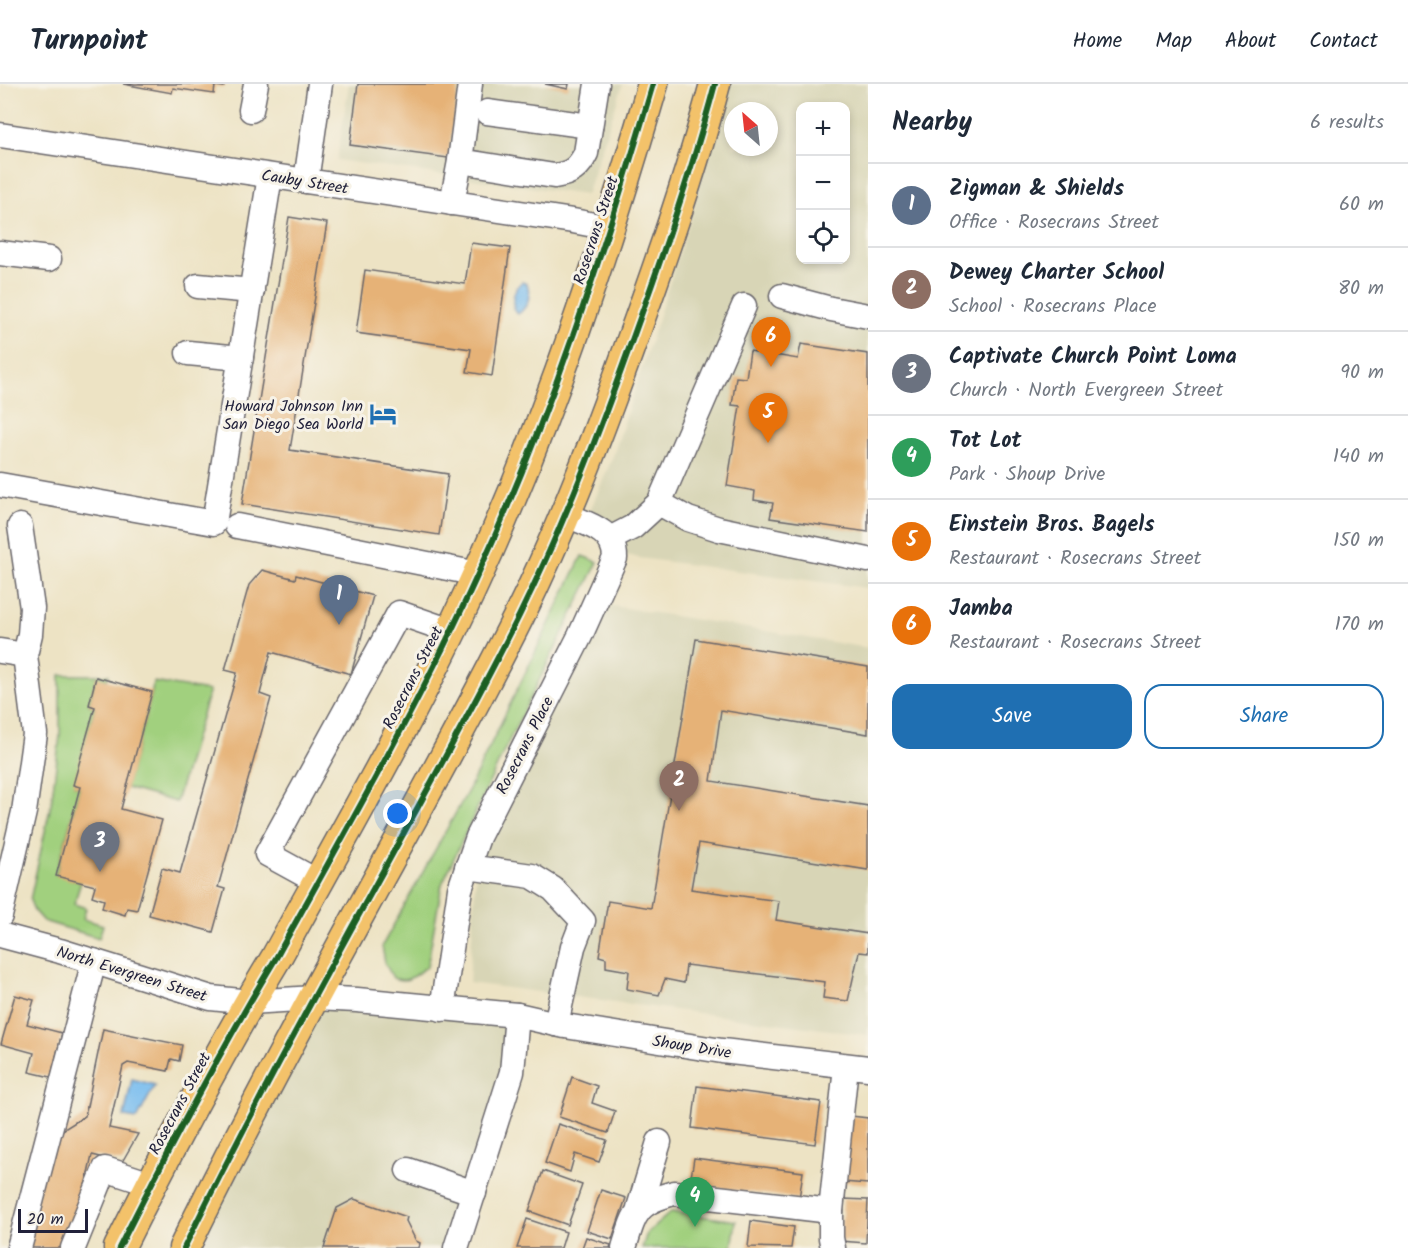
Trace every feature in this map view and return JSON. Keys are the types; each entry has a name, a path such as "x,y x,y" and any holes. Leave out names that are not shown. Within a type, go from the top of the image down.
{"main road":[{"name":"Rosecrans Street","path":"119,1248 151,1184 318,882 452,631 549,406 610,228 653,84"},
{"path":"184,1248 218,1178 492,669 566,514 602,423 655,276 715,84"}],"street":[{"path":"251,110 256,84"},
{"path":"306,181 320,84"},
{"path":"452,202 470,84"},
{"path":"460,161 554,176 565,175 574,170 582,162 586,153 597,84"},
{"path":"487,112 590,126"},
{"name":"Cauby Street","path":"0,135 452,202 610,228"},
{"path":"0,485 214,523 270,176"},
{"path":"0,253 49,260"},
{"path":"198,286 252,291"},
{"path":"782,296 868,316"},
{"path":"566,514 598,529 610,539 633,527 659,503 744,306"},
{"path":"188,353 241,358"},
{"path":"659,503 688,519 719,529 868,560"},
{"path":"0,916 24,812 35,734 25,655 30,634 32,608 20,526"},
{"path":"237,526 478,574"},
{"name":"Rosecrans Place","path":"442,1009 460,889 477,837 596,603 615,558 614,545 610,539"},
{"path":"318,882 267,854 399,613 452,631"},
{"path":"0,651 25,655"},
{"path":"467,867 532,876 553,889 583,921 573,947 556,1024"},
{"name":"North Evergreen Street","path":"0,935 94,961 211,998 250,1002 314,998 357,1000 517,1015"},
{"path":"19,1248 94,961"},
{"path":"456,1248 512,1072 517,1015"},
{"name":"Shoup Drive","path":"517,1015 556,1024 722,1051 857,1067"},
{"path":"833,1248 831,1211 857,1067"},
{"path":"624,1248 659,1142"},
{"path":"73,1248 105,1169 151,1184"},
{"path":"408,1170 474,1193"},
{"path":"639,1208 654,1198 674,1192 831,1211"}],"shaded area":[{"path":"349,84 623,84 586,195 337,160"},
{"path":"717,84 868,84 868,588 639,558 615,552 585,523 613,456 693,211"},
{"path":"595,603 868,648 868,1035 469,983 478,837"},
{"path":"316,1002 513,1019 509,1070 452,1248 187,1248"}],"green space":[{"path":"582,556 598,562 504,751 442,884 427,967 408,979 393,978 385,963 382,946 469,789"},
{"path":"60,675 109,675 107,680 96,678 89,705 95,707 74,785 80,787 56,875 81,882 74,904 86,908 83,919 103,925 99,938 43,921 34,911 30,900 51,804 60,736"},
{"path":"153,682 209,691 176,802 126,788"},
{"path":"671,1212 736,1221 732,1248 642,1248 647,1233"}],"water":[{"path":"522,282 527,284 529,297 525,308 518,314 514,310 513,298"},
{"path":"132,1079 155,1085 137,1119 124,1117"}],"building":[{"path":"123,84 225,84 224,87 215,86 214,94 173,88 172,93"},
{"path":"358,84 459,84 448,158 350,145"},
{"path":"545,84 569,84 568,89"},
{"path":"289,217 327,223 290,450 448,474 439,535 242,504"},
{"path":"471,243 510,248 492,376 467,372 471,349 356,333 365,270 465,284"},
{"path":"801,344 868,354 868,532 770,518 773,503 754,500 755,491 727,486 740,406 732,405 736,377 746,378 750,351 798,359"},
{"path":"262,570 295,579 296,575 373,596 351,674 271,652 260,694 271,698 218,887 225,889 213,932 149,915 162,868 180,873 237,673 225,670 249,585"},
{"path":"696,639 868,667 868,734 721,710 711,781 868,806 868,870 699,843 691,889 779,901 776,920 868,934 868,953 859,952 848,1001 823,998 825,982 686,965 684,983 665,979 659,995 627,989 629,971 606,967 606,958 599,956 608,901 651,908"},
{"path":"96,677 152,692 121,809 162,820 137,910 127,908 125,915 102,908 104,900 92,896 95,886 56,876 80,787 73,785 95,707 89,705"},
{"path":"15,995 34,1000 27,1024 62,1033 51,1077 29,1072 34,1053 1,1044"},
{"path":"103,1029 182,1045 179,1061 171,1059 168,1071 128,1063 123,1066 109,1128 138,1134 122,1162 92,1155 73,1240 64,1248 26,1248 50,1138 85,1116"},
{"path":"572,1077 597,1086 592,1103 615,1111 608,1133 559,1117"},
{"path":"697,1086 821,1102 815,1144 692,1128"},
{"path":"851,1116 868,1118 868,1184 843,1182"},
{"path":"558,1124 607,1140 599,1162 575,1154 570,1172 545,1163"},
{"path":"694,1158 803,1172 799,1199 690,1184"},
{"path":"543,1171 582,1185 568,1225 529,1211"},
{"path":"601,1190 626,1198 612,1239 587,1231"},
{"path":"354,1199 407,1217 406,1221 416,1241 420,1243 419,1248 324,1248 337,1208"},
{"path":"843,1199 868,1200 866,1243 840,1241"},
{"path":"527,1219 566,1232 561,1248 517,1248"},
{"path":"751,1221 794,1227 791,1248 748,1247"},
{"path":"586,1237 611,1245 610,1248 582,1248"}],"cycle path":[{"path":"119,1248 214,1065 276,958 406,721 477,576 528,456 574,333 653,84"},
{"path":"184,1248 276,1067 466,719 552,546 623,366 678,208 715,84"}],"place":[{"name":"Jamba","path":"771,367"},
{"name":"Howard Johnson Inn San Diego Sea World","path":"383,414"},
{"name":"Einstein Bros. Bagels","path":"768,443"},
{"name":"Zigman & Shields","path":"339,625"},
{"name":"Dewey Charter School","path":"679,811"},
{"name":"Captivate Church Point Loma","path":"100,872"},
{"name":"Tot Lot","path":"695,1227"}]}
